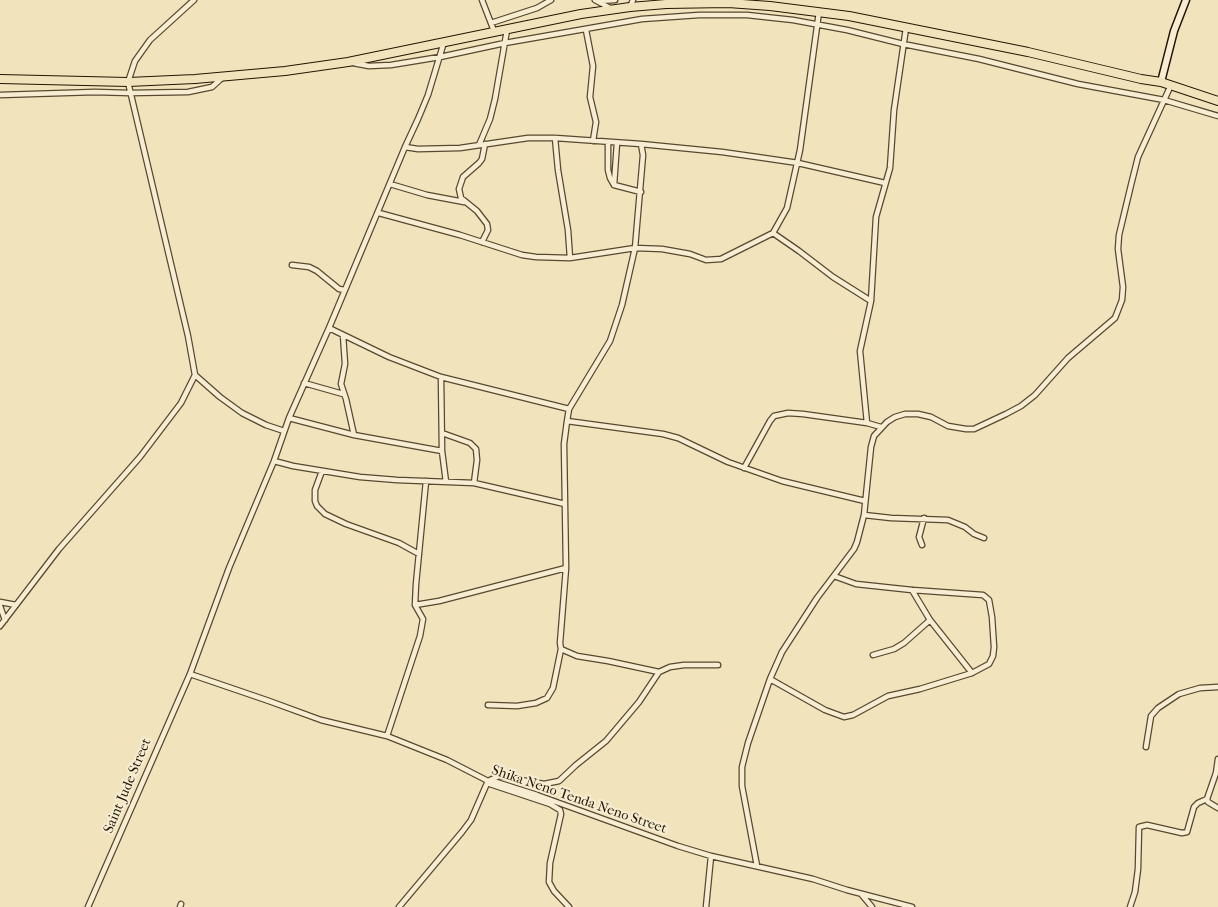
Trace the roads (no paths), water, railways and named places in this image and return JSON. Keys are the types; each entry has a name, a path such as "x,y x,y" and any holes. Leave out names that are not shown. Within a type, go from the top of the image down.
{"highway":[{"path":"0,78 128,82 285,71 348,62 507,28 612,9 632,3 770,3 848,16 1028,52 1160,82 1218,101"}],"street":[{"path":"0,626 59,549 140,458 181,403 195,375 188,336 128,82 135,61 150,40 194,0"},
{"path":"482,0 494,31"},
{"path":"491,23 537,8 551,0"},
{"path":"596,1 615,0"},
{"path":"1160,82 1174,32 1186,0"},
{"path":"596,1 612,9"},
{"path":"379,213 536,257 570,258 635,248 690,254 712,261 721,259 773,233 787,208 798,163 819,12"},
{"path":"348,62 369,66 384,65 440,57 505,43 642,19 724,14 770,17 817,24 979,59 1078,84 1164,100 1218,116"},
{"path":"479,145 496,99 507,28"},
{"path":"867,423 860,351 871,301 876,216 890,168 894,110 906,28"},
{"path":"586,30 594,66 590,97 596,122 592,141"},
{"name":"Saint Jude Street","path":"88,907 190,674 229,568 274,461 289,418 346,290 425,103 444,42"},
{"path":"0,95 95,92 130,94 172,93 212,87 224,76"},
{"path":"757,866 741,776 748,742 770,679 782,652 817,598 854,549 864,515 871,447 874,436 881,427 895,417 905,414 931,417 948,426 966,430 974,429 993,420 1021,406 1034,395 1068,358 1115,318 1120,310 1123,288 1118,249 1121,227 1138,156 1172,86"},
{"path":"405,147 440,149 528,138 641,144 722,152 798,163 885,183"},
{"path":"555,138 570,258"},
{"path":"608,142 608,170 614,185 641,192"},
{"path":"614,185 617,143"},
{"path":"464,202 460,194 460,182 463,177 480,163 485,144"},
{"path":"488,705 517,706 536,703 547,698 553,688 561,649 566,568 564,444 566,421 569,409 610,341 622,306 635,248 641,192 643,155 641,144"},
{"path":"390,184 441,198 464,202 477,211 487,224 488,230 482,242"},
{"path":"773,233 833,277 871,301"},
{"path":"292,264 310,267 339,289 346,290"},
{"path":"329,328 389,357 441,377 569,409"},
{"path":"344,336 345,364 340,384 354,434"},
{"path":"195,375 220,397 242,412 266,425 284,431"},
{"path":"441,377 442,451 446,482"},
{"path":"304,383 344,394"},
{"path":"744,468 774,416 788,413 803,414 867,423 881,427"},
{"path":"289,418 354,434 442,451"},
{"path":"566,421 663,434 678,438 744,468 782,481 865,502"},
{"path":"442,433 470,442 476,449 477,460 474,483"},
{"path":"274,461 322,471 397,480 474,483 565,504"},
{"path":"322,471 315,490 315,501 325,514 346,524 399,543 420,554"},
{"path":"387,736 420,636 423,619 415,605 426,481"},
{"path":"864,515 948,520 984,538"},
{"path":"922,545 919,537 924,518"},
{"path":"415,605 439,601 566,568"},
{"path":"770,679 825,710 844,717 853,715 888,696 920,689 972,673 989,664 993,656 992,618 989,600 983,595 849,583 834,576"},
{"path":"912,590 930,620 972,673"},
{"path":"0,602 16,605"},
{"path":"0,606 5,620"},
{"path":"873,656 894,649 904,643 930,620"},
{"path":"561,649 577,656 660,672"},
{"path":"398,907 405,901 471,820 487,782 499,776 544,784 559,781 576,764 606,741 639,702 660,672 670,667 684,665 718,664"},
{"name":"Shika Neno Tenda Neno Street","path":"190,674 321,720 387,736 442,758 487,782 502,784 645,835 711,856 813,879 912,907"},
{"path":"1146,747 1151,716 1158,708 1179,694 1200,688 1218,687"},
{"path":"1130,907 1135,892 1138,869 1139,827 1147,825 1182,833 1187,832 1194,807 1207,799 1216,773 1218,760"},
{"path":"487,782 550,804 560,810 561,814 550,862 549,882 568,907"},
{"path":"1207,799 1208,802 1218,808"},
{"path":"706,907 711,856"},
{"path":"862,894 872,907"},
{"path":"405,901 409,907"}]}
